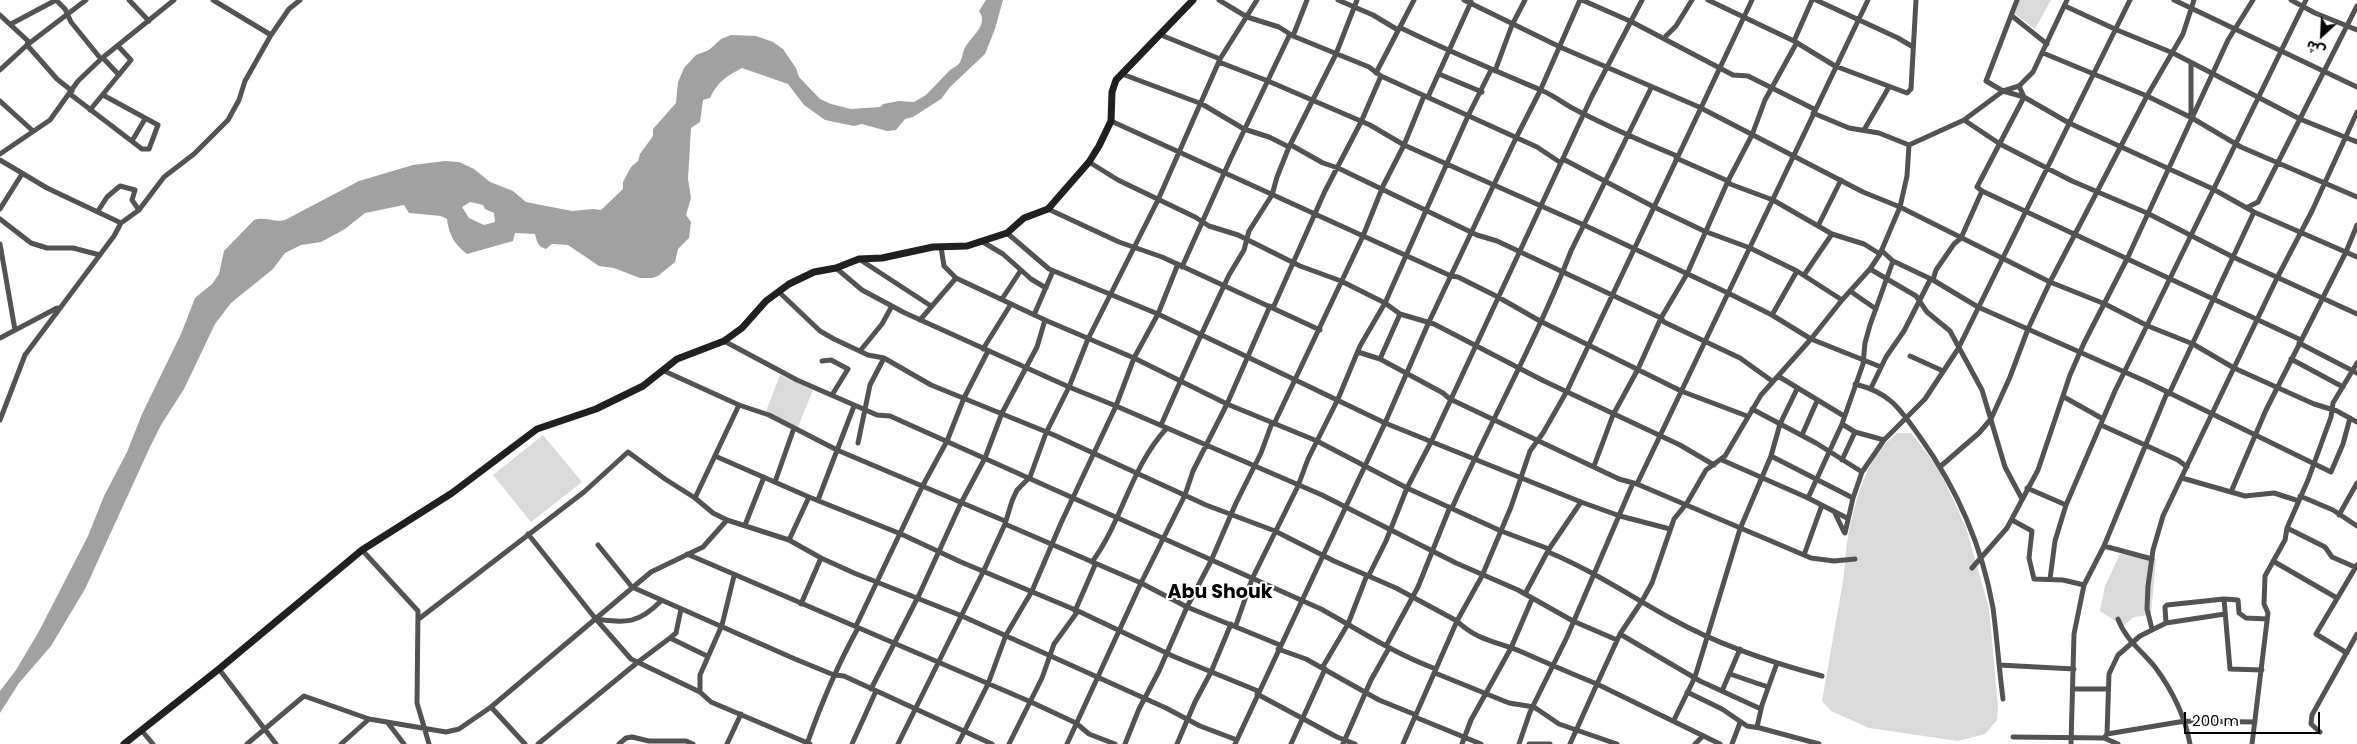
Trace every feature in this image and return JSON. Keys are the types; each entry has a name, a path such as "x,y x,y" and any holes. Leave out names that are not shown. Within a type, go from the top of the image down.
{"street":[{"path":"11,24 56,0 71,22 119,76"},
{"path":"0,70 26,44 86,0"},
{"path":"129,0 148,21"},
{"path":"0,154 53,117 78,81 174,0"},
{"path":"213,0 271,35"},
{"path":"0,420 25,355 59,306 100,255 121,223 139,210 164,177 194,154 228,120 239,100 245,81 271,35 289,9 300,0"},
{"path":"124,744 219,669 362,550 452,493 537,429 596,409 643,386 678,359 724,341 742,328 766,301 814,272 836,268 859,259 882,258 941,246 967,246 1007,233 1024,218 1048,209 1089,162 1100,146 1111,120 1114,84 1193,0"},
{"path":"1219,0 1246,17 1279,27 1292,35 1369,68 1379,75 1537,147 1654,207 1704,230 1750,248 1797,271 1842,300"},
{"path":"898,744 940,664 984,570 1017,490 1030,477 1046,433 1069,387 1088,339 1133,246 1158,200 1220,61 1257,0"},
{"path":"958,744 963,730 988,684 1006,635 1032,591 1072,499 1116,406 1134,358 1158,314 1244,129 1292,35 1307,0"},
{"path":"1338,0 1449,52 1540,91 1628,136 1728,181 1730,184 1773,200 1832,234 1864,244 1881,252 1893,261 1978,307 2124,372 2313,465 2332,472 2343,444 2350,418"},
{"path":"1008,744 1031,702 1058,638 1077,611 1094,563 1147,452 1164,427 1180,381 1201,334 1247,242 1249,231 1272,195 1290,146 1336,54 1357,0"},
{"path":"1067,744 1141,583 1185,495 1193,470 1227,404 1314,214 1361,122 1379,75 1414,0"},
{"path":"1464,0 1471,1 1512,25 1560,47 1651,88 1699,107 1841,180 1900,207 2050,282 2105,304 2148,326 2193,344 2234,368 2331,411 2337,411 2357,422"},
{"path":"1177,744 1187,719 1212,672 1252,579 1298,486 1358,352 1385,303 1468,116 1493,71 1512,25 1525,0"},
{"path":"420,618 584,492 628,452 695,498 712,512 727,520 789,540 820,558 1006,635 1237,742 1344,506 1385,422 1428,324 1540,91 1581,0 1632,22 1733,74 1748,76 1849,128 1879,133 1910,145 1964,120 2003,91 2019,86 2033,72 2066,3 2117,30 2173,53 2300,119 2357,142"},
{"path":"1291,744 1324,669 1348,624 1368,575 1391,530 1407,488 1432,440 1584,114 1642,0"},
{"path":"1664,38 1676,26 1692,0"},
{"path":"1708,0 1743,16 1836,66 1907,94 1910,91 1916,0"},
{"path":"1403,744 1457,621 1482,576 1501,531 1530,450 1567,391 1614,295 1699,107 1752,0"},
{"path":"1594,466 1613,415 1638,369 1661,318 1686,274 1704,230 1795,43 1812,0"},
{"path":"1816,0 1857,18 1913,47"},
{"path":"1519,744 1552,666 1635,484 1794,156 1857,18 1868,0"},
{"path":"2017,0 1986,81 2003,91 2024,97 2069,123 2213,189 2254,212 2357,258"},
{"path":"1834,511 1845,533 1847,518 1862,472 1884,440 1925,399 1958,349 2027,212 2046,168 2117,30 2130,0"},
{"path":"2174,0 2235,30 2281,49 2357,87"},
{"path":"1941,466 1979,433 1991,419 2010,377 2028,329 2050,282 2096,193 2122,148 2147,96 2183,34 2194,0"},
{"path":"1972,568 2005,532 2012,520 2048,446 2080,352 2127,259 2213,74 2235,30 2253,0"},
{"path":"2291,0 2315,13 2357,30"},
{"path":"2050,580 2055,541 2066,505 2124,372 2306,0"},
{"path":"1125,744 1273,424 1320,330 1363,236 1382,189 1426,96 1439,74 1471,1"},
{"path":"2248,207 2258,202 2357,6"},
{"path":"0,15 28,40 26,44"},
{"path":"2012,16 2047,44"},
{"path":"1161,35 1370,125 1404,145 1584,225 1728,293 1772,315 1811,339 1863,358 1881,367"},
{"path":"26,44 57,79 90,110 146,150 152,144 159,126 103,95"},
{"path":"90,110 131,59 118,46"},
{"path":"2043,53 2147,96 2192,118 2235,143 2357,197"},
{"path":"2191,64 2192,118"},
{"path":"1122,74 1202,104 1244,129 1290,146 1322,163 1338,168 1473,231 1477,235 1498,241 1520,253 1614,295 1661,318 1664,322 1706,340 1740,358 1772,381"},
{"path":"1439,74 1482,92"},
{"path":"2019,86 2024,97"},
{"path":"1864,130 1889,87"},
{"path":"1344,742 1492,419 1519,369 1584,225 1651,88"},
{"path":"2024,97 1977,187 2127,259 2257,318 2355,372"},
{"path":"0,101 33,131"},
{"path":"2152,629 2147,609 2152,559 2161,520 2257,318 2325,183 2357,112"},
{"path":"132,141 145,119"},
{"path":"1111,120 1451,276 1458,277 1540,321 1681,391 1747,416"},
{"path":"1964,120 2000,144 2096,193 2147,213 2233,258 2357,314"},
{"path":"1570,744 1617,640 1642,601 1659,565 1670,529 1678,513 1686,506 1706,470 1722,460 1747,416 1772,381 1811,339 1870,269 1881,252 1900,207 1907,176 1910,145"},
{"path":"0,160 22,174 121,223"},
{"path":"1089,162 1118,180 1201,222 1238,235 1247,242 1341,281 1385,303 1400,314 1428,324 1434,324 1519,369 1613,415 1660,435 1714,465"},
{"path":"0,209 22,174"},
{"path":"1818,226 1841,180"},
{"path":"98,211 107,197 118,186 135,190 132,200 139,210"},
{"path":"1871,388 1936,270 1954,244 1961,238 1982,191"},
{"path":"1048,209 1119,242 1180,265 1320,330"},
{"path":"2071,741 2074,634 2084,585 2104,546 2168,393 2193,344 2254,212"},
{"path":"0,219 31,243 47,248 73,248 100,255"},
{"path":"2231,492 2254,435 2346,252 2357,224"},
{"path":"1007,233 1021,247 1054,271 1158,314 1385,422 1581,502 1620,516 1670,529"},
{"path":"1804,276 1832,234"},
{"path":"981,241 1003,254 1031,279 1046,288"},
{"path":"0,244 15,330"},
{"path":"941,246 944,266 956,278 1045,320 1134,358 1227,404 1317,441 1407,488 1501,531 1548,550 1595,573 1707,637 1777,663 1822,676"},
{"path":"859,259 931,306"},
{"path":"1808,498 1842,424 1863,358 1867,335 1893,261"},
{"path":"836,268 862,290 920,320 1344,506 1432,552 1482,576 1526,594 1573,621 1617,640"},
{"path":"1870,269 1903,286 1919,299 1927,312 1950,331 1958,349 1975,374 1991,419 2004,467 2022,499"},
{"path":"1002,299 1021,270"},
{"path":"1034,315 1054,271"},
{"path":"1772,315 1797,271"},
{"path":"920,320 956,278"},
{"path":"1850,291 1876,309"},
{"path":"779,292 820,331 860,351 884,358 931,385 1002,413 1231,515 1275,531 1412,597 1457,621 1464,628 1486,641 1511,648 1597,684 1674,720 1719,744"},
{"path":"528,534 595,618 631,659 700,692 711,702 808,744 834,675 922,487 947,441 986,350 1011,304"},
{"path":"0,338 59,306"},
{"path":"860,351 872,333 880,326 892,306"},
{"path":"1380,359 1400,314"},
{"path":"852,744 894,643 940,551 961,503 985,458 1002,413 1037,347 1045,320"},
{"path":"724,341 797,380 854,406 877,415 890,416 1030,477 1072,499 1301,600 1387,647 1436,671 1509,703 1534,708 1559,724 1617,744"},
{"path":"1358,352 1380,359 1444,393 1450,399 1492,419 1594,466 1740,529 1804,554 1834,561 1855,559"},
{"path":"1910,356 1943,371"},
{"path":"858,442 870,385 884,358"},
{"path":"2291,359 2343,387"},
{"path":"822,361 831,360 848,369 832,395"},
{"path":"2252,744 2267,619 2264,604 2265,576 2285,540 2287,528 2313,465 2331,411 2343,387 2355,372 2357,363"},
{"path":"662,370 739,405 769,415 837,450 1141,583 1187,607 1233,625 1306,659 1379,700 1416,716 1463,741 1481,744"},
{"path":"1778,376 1844,416"},
{"path":"1855,384 1871,388 1895,403 1941,466 1970,526 1992,606 2003,699"},
{"path":"1674,720 1695,677 1740,529 1771,456 1780,424 1797,389"},
{"path":"2064,397 2102,422 2145,446 2178,460 2187,467"},
{"path":"1802,435 1817,401"},
{"path":"695,498 739,405"},
{"path":"818,500 854,406"},
{"path":"1752,409 1802,435 1862,472"},
{"path":"1842,424 1855,432 1884,440"},
{"path":"775,482 794,428"},
{"path":"1842,460 1855,432"},
{"path":"715,456 901,534 961,562 984,570 1077,611 1119,632 1135,637 1258,693 1344,742 1356,744"},
{"path":"1771,456 1853,498"},
{"path":"1722,460 1808,498 1847,518"},
{"path":"745,525 764,477"},
{"path":"2182,478 2249,496 2274,493 2300,498 2333,510 2357,526"},
{"path":"2339,515 2357,483"},
{"path":"2027,488 2066,505"},
{"path":"789,540 809,497"},
{"path":"1526,594 1548,550 1581,502"},
{"path":"1804,554 1822,505"},
{"path":"247,744 304,696 369,719 452,732 491,707 651,572 699,550 709,543 727,520"},
{"path":"2012,520 2032,531 2029,558 2033,578 2063,580 2084,585"},
{"path":"2287,528 2325,547 2332,558 2357,567 2316,634 2346,653"},
{"path":"598,545 632,587 661,601 722,625 757,643 834,675 844,676 992,744"},
{"path":"2104,546 2152,559"},
{"path":"362,550 418,612 420,618 416,688 417,703 430,744"},
{"path":"687,554 734,576 1031,702 1076,723 1089,734 1115,744"},
{"path":"802,604 820,558"},
{"path":"2274,561 2337,598"},
{"path":"700,692 700,675 722,625 734,576"},
{"path":"1463,741 1486,693 1511,648 1532,599"},
{"path":"2166,623 2165,606 2167,605 2224,599 2238,600 2239,613 2246,618 2267,619"},
{"path":"2224,599 2231,670 2262,670"},
{"path":"595,618 622,622 637,620 648,614 661,601"},
{"path":"538,744 676,633 681,609"},
{"path":"2106,736 2108,674 2113,662 2132,643 2152,629 2166,623 2226,614"},
{"path":"2118,619 2132,643 2156,668 2178,704 2190,744"},
{"path":"1620,634 1695,677 1761,709"},
{"path":"2320,732 2311,724 2312,715 2357,634"},
{"path":"670,638 707,656"},
{"path":"1722,691 1740,648"},
{"path":"1756,727 1777,663"},
{"path":"1999,665 2074,668"},
{"path":"219,669 276,744"},
{"path":"1730,674 1768,687"},
{"path":"2073,689 2108,689"},
{"path":"1687,692 1722,709 1747,726 1819,744"},
{"path":"491,707 525,744"},
{"path":"726,744 741,714"},
{"path":"341,744 369,719"},
{"path":"2013,738 2071,741 2184,721 2255,722"},
{"path":"388,723 404,744"},
{"path":"1732,744 1740,723"},
{"path":"142,731 153,744"},
{"path":"1695,744 1703,736"},
{"path":"2106,736 2118,744"},
{"path":"619,744 626,738 632,737 649,741 686,742 693,744"},
{"path":"1529,744 1550,744"}],"shaded area":[{"path":"986,0 1003,0 995,29 985,54 950,87 941,99 913,117 905,119 896,130 887,131 862,124 854,126 825,120 804,105 788,84 742,68 723,80 710,98 703,100 700,122 691,128 688,179 691,198 686,215 691,222 689,238 678,249 675,262 658,276 640,278 614,268 599,266 568,245 552,244 546,249 543,248 538,244 535,234 515,233 513,241 467,254 453,239 447,219 441,216 409,213 404,205 365,213 345,229 321,242 301,245 285,253 273,269 231,303 215,324 184,389 161,425 150,447 85,589 51,646 19,683 0,713 0,691 16,670 38,633 88,536 104,496 127,452 142,414 181,334 195,298 212,284 219,274 224,251 254,220 285,220 359,181 413,165 445,161 459,162 474,169 490,182 513,191 526,202 572,211 601,210 623,189 623,182 631,167 638,161 640,154 653,136 653,129 676,103 678,82 684,68 696,55 709,50 721,39 731,35 756,36 773,42 783,49 796,68 799,77 820,99 851,109 880,107 883,104 899,101 914,102 926,95 950,70 958,65 966,46 981,25 982,16 979,11","holes":["470,202 483,205 485,209 494,213 495,222 484,225 469,218 462,207"]},
{"path":"2017,0 2051,0 2035,29 2015,14"},
{"path":"780,375 813,390 798,427 766,411"},
{"path":"1897,433 1911,433 1939,469 1966,528 1989,608 1998,707 1997,720 1985,734 1958,741 1869,728 1831,711 1822,701 1843,581 1847,542 1857,497 1869,468 1877,455"},
{"path":"543,435 582,482 531,522 493,475"},
{"path":"2120,554 2156,559 2151,615 2134,617 2123,626 2100,611 2105,586"}],"district":[{"name":"Abu Shouk","path":"1220,593"}]}
